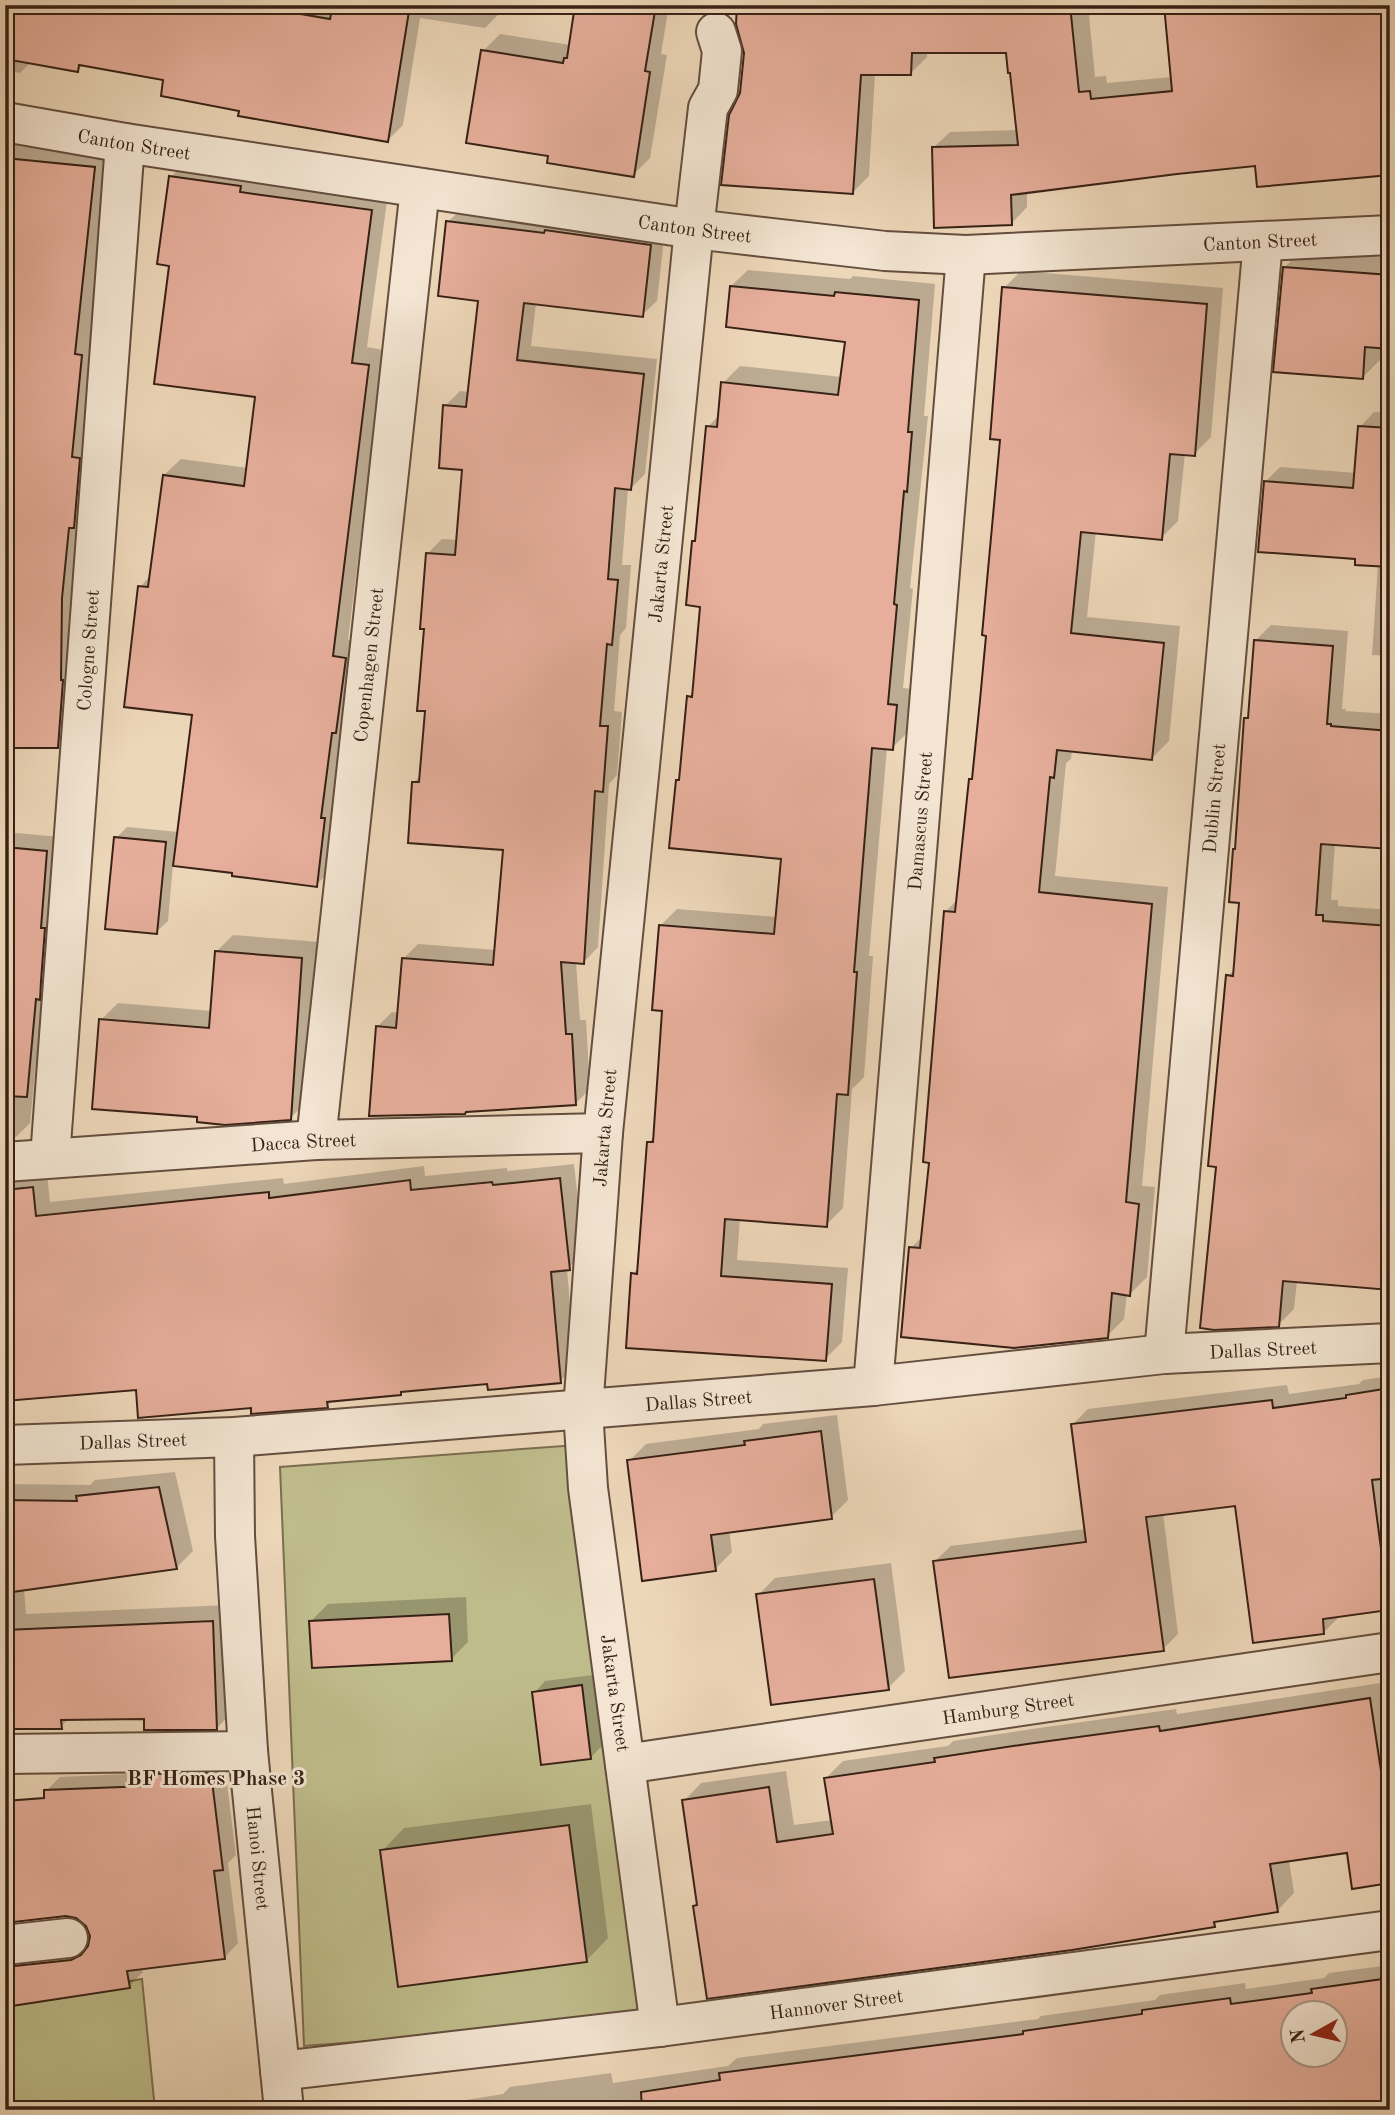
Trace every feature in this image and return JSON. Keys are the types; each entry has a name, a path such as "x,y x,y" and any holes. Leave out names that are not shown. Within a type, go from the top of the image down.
{"street":[{"name":"Jakarta Street","path":"660,2027 588,1488 583,1410 603,1133 708,108 701,88 706,50 717,18"},
{"name":"Canton Street","path":"5,122 125,143 694,229 885,251 965,256 1390,235"},
{"name":"Cologne Street","path":"50,1158 125,143"},
{"name":"Copenhagen Street","path":"316,1140 420,188"},
{"name":"Dublin Street","path":"1164,1354 1263,241"},
{"name":"Damascus Street","path":"873,1386 965,256"},
{"name":"Dacca Street","path":"5,1162 316,1140 603,1133"},
{"name":"Dallas Street","path":"5,1446 234,1437 873,1386 1164,1354 1390,1343"},
{"name":"Hanoi Street","path":"234,1437 239,1622 248,1751 284,2110"},
{"name":"Hamburg Street","path":"625,1764 1390,1652"},
{"path":"5,1754 248,1751"},
{"name":"Hannover Street","path":"280,2071 660,2027 1390,1930"},
{"path":"5,1945 68,1938"}],"shaded area":[{"path":"577,1445 654,2019 304,2046 280,1467"},
{"path":"142,1979 155,2110 5,2110 5,2004"}],"building":[{"path":"5,5 248,5 330,19 333,5 410,5 388,142 238,116 239,111 161,96 163,80 79,65 78,72 5,59"},
{"path":"575,5 656,5 645,71 650,72 634,177 547,163 548,156 466,143 481,50 563,63 564,58 567,58"},
{"path":"737,5 1070,5 1079,92 1090,91 1091,99 1172,91 1164,5 1390,5 1390,175 1257,187 1255,166 1177,174 1011,195 1012,225 934,228 932,147 1018,145 1010,73 1006,53 912,53 911,75 861,75 853,194 721,185 729,115 740,93 744,53 736,24"},
{"path":"5,158 95,167 75,354 82,355 72,457 80,458 74,528 69,528 62,598 63,680 58,748 5,748"},
{"path":"169,176 241,186 240,192 372,210 352,363 369,365 333,656 346,658 336,733 332,733 321,818 325,818 317,887 173,866 192,715 124,707 138,586 148,587 163,475 244,486 255,397 154,384 169,266 157,264"},
{"path":"446,221 544,233 545,230 651,245 643,317 524,303 517,360 644,374 631,490 615,488 608,579 618,580 612,645 607,644 600,726 608,726 603,792 595,791 584,964 561,962 566,1034 572,1034 576,1105 465,1114 369,1116 376,1026 396,1028 402,958 493,965 503,850 408,843 412,782 419,782 425,711 417,711 424,629 420,629 426,553 455,555 462,470 439,468 443,405 466,407 478,301 438,296"},
{"path":"1283,267 1390,275 1390,349 1365,347 1363,379 1273,372"},
{"path":"730,286 834,296 835,292 919,300 908,432 912,432 894,604 897,605 888,704 897,705 893,750 872,748 854,972 857,972 848,1095 837,1094 827,1227 725,1219 721,1276 832,1284 826,1361 626,1348 631,1273 637,1274 647,1142 653,1142 662,1011 652,1010 659,925 774,934 781,859 669,848 687,696 692,697 700,607 686,605 706,426 717,427 721,382 838,395 845,342 726,327"},
{"path":"1002,287 1207,304 1195,456 1170,454 1162,540 1081,532 1071,633 1164,643 1152,760 1057,750 1054,778 1050,777 1039,892 1152,904 1126,1202 1139,1204 1130,1296 1112,1293 1108,1338 1014,1348 901,1337 909,1247 920,1248 929,1163 923,1162 944,911 955,912 980,700 986,636 982,635 1000,440 990,439"},
{"path":"1358,426 1390,428 1390,567 1355,565 1355,559 1258,552 1264,481 1353,488"},
{"path":"1254,640 1333,646 1327,724 1390,731 1390,849 1321,844 1316,915 1323,915 1323,921 1390,926 1390,1290 1283,1281 1279,1327 1214,1330 1200,1328 1216,1167 1208,1166 1226,975 1233,976 1239,903 1229,902 1244,718 1248,718"},
{"path":"114,837 166,842 157,934 105,929"},
{"path":"5,847 47,851 41,928 45,928 40,1000 36,999 27,1097 5,1096"},
{"path":"215,951 302,958 291,1120 225,1125 197,1122 197,1117 92,1109 99,1019 209,1028"},
{"path":"560,1178 570,1270 551,1272 561,1383 488,1390 487,1384 401,1392 401,1395 327,1402 328,1408 251,1414 251,1408 138,1418 136,1390 5,1401 5,1190 33,1187 36,1216 269,1192 269,1198 410,1180 411,1190"},
{"path":"1390,1388 1390,1478 1372,1480 1389,1610 1323,1619 1324,1634 1253,1643 1235,1506 1146,1517 1164,1651 949,1678 933,1561 1086,1542 1071,1424 1272,1400 1273,1408 1346,1398 1346,1395"},
{"path":"821,1431 832,1519 711,1535 716,1571 642,1581 627,1460 745,1445 744,1441"},
{"path":"159,1487 177,1569 5,1593 5,1500 77,1501 76,1496"},
{"path":"874,1579 889,1690 771,1705 756,1594"},
{"path":"449,1614 452,1661 312,1668 309,1621"},
{"path":"213,1621 217,1730 144,1730 144,1719 61,1720 62,1729 5,1729 5,1630"},
{"path":"582,1685 591,1759 541,1765 532,1692"},
{"path":"1370,1698 1386,1804 1390,1804 1390,1883 1352,1889 1347,1853 1270,1864 1278,1912 1214,1922 1215,1927 1072,1950 707,1999 693,1906 697,1905 682,1800 769,1787 777,1842 833,1834 824,1778 935,1762 934,1758 1027,1744 1159,1726 1160,1731"},
{"path":"211,1773 223,1870 214,1871 225,1959 127,1971 130,1988 5,2007 5,1967 71,1960 81,1955 88,1946 90,1936 86,1926 76,1918 66,1916 5,1923 5,1801 44,1798 44,1790 147,1786 146,1774"},
{"path":"569,1825 587,1962 398,1987 380,1850"},
{"path":"1390,1978 1390,2110 642,2110 641,2092 720,2080 719,2073 1023,2034 1023,2031 1142,2014 1142,2010 1230,1998 1231,2004 1312,1993 1311,1989"}],"district":[{"name":"BF Homes Phase 3","path":"216,1778"}]}
